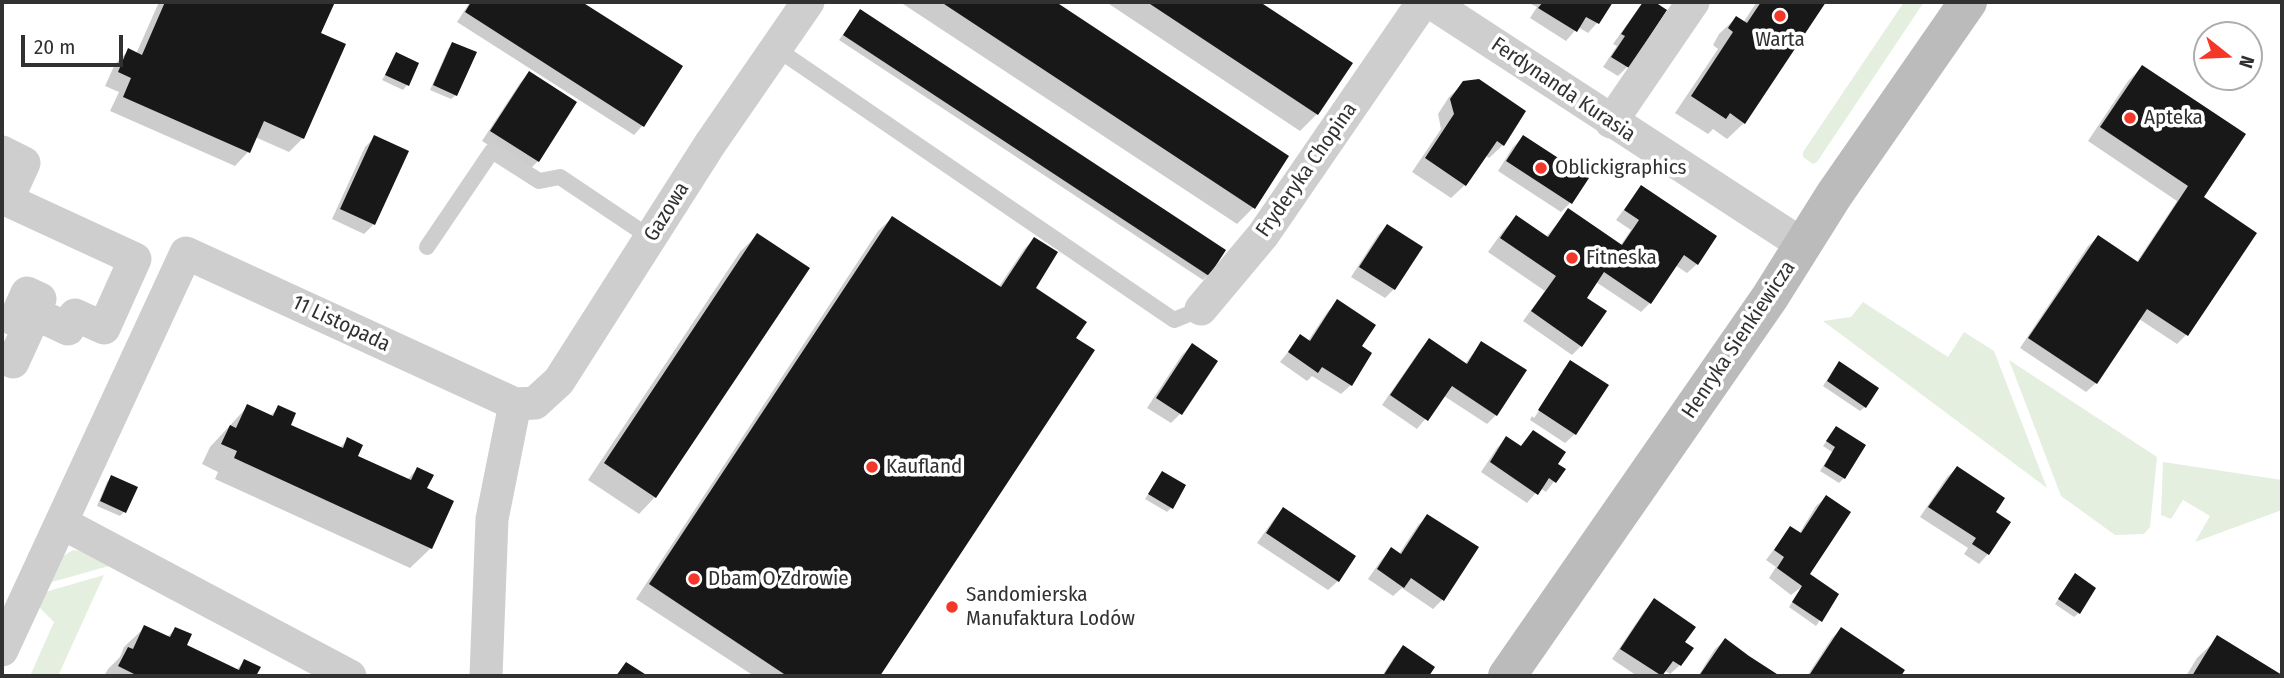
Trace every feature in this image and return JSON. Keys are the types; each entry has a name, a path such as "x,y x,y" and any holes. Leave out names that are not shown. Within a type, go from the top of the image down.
{"street":[{"name":"Gazowa","path":"515,404 534,403 559,381 710,145 808,2"},
{"name":"Fryderyka Chopina","path":"1187,315 1263,235 1423,2"},
{"name":"Ferdynanda Kurasia","path":"1430,2 1467,12 1611,122 1802,245"},
{"path":"1611,122 1693,2"},
{"name":"Henryka Sienkiewicza","path":"1508,676 1770,297 1834,195 1968,2"},
{"path":"2,152 24,163 7,200 135,259 104,328 75,315 68,329 34,313 40,299 27,293 15,320 30,327 13,362 2,357"},
{"name":"11 Listopada","path":"2,650 186,253 515,404"},
{"path":"486,676 492,519 515,404"},
{"path":"62,523 350,676"}],"lane":[{"path":"777,49 1187,315"},
{"path":"428,247 492,151 539,181 559,177 651,237"}],"green space":[{"path":"1904,2 1924,2 1817,162 1813,164 1803,157 1803,152"},
{"path":"1863,302 1948,357 1964,332 1994,351 2047,488 1823,321 1851,317"},
{"path":"2009,360 2157,457 2150,527 2144,534 2115,535 2061,496"},
{"path":"2163,462 2282,480 2282,510 2195,542 2210,516 2183,500 2171,519 2161,515"},
{"path":"73,550 109,566 45,584 58,559"},
{"path":"104,575 58,676 30,676 54,622 39,607 45,592"}],"building":[{"path":"165,2 335,2 321,33 346,44 304,139 264,121 250,153 123,97 131,78 118,72 128,48 142,55"},
{"path":"471,2 582,2 683,66 644,127 465,12"},
{"path":"941,2 1056,2 1289,156 1255,209"},
{"path":"1147,2 1260,2 1353,63 1318,115"},
{"path":"1543,2 1613,2 1599,24 1586,17 1577,32 1538,8"},
{"path":"1643,2 1655,2 1667,10 1629,68 1611,57 1625,36 1621,34"},
{"path":"1761,2 1826,2 1745,124 1730,113 1726,119 1691,96 1733,32 1728,28 1736,16 1747,23"},
{"path":"860,9 1226,250 1209,276 843,35"},
{"path":"452,42 477,52 457,96 433,85"},
{"path":"396,52 419,63 409,86 385,75"},
{"path":"2142,65 2246,134 2204,197 2257,233 2188,336 2147,309 2097,384 2028,338 2098,235 2138,262 2188,186 2100,127"},
{"path":"529,71 577,102 539,162 490,131"},
{"path":"1479,79 1526,111 1504,146 1497,141 1466,186 1425,158 1454,114 1450,99 1463,81"},
{"path":"374,135 409,151 375,225 340,209"},
{"path":"1523,135 1589,178 1572,204 1506,161"},
{"path":"1641,185 1717,236 1698,265 1684,255 1651,304 1604,272 1587,298 1607,311 1582,347 1531,311 1556,276 1500,238 1516,215 1548,237 1568,208 1622,245 1639,220 1624,210"},
{"name":"Kaufland","path":"892,216 1001,287 1034,237 1058,252 1036,288 1087,322 1076,338 1095,350 880,676 787,676 649,584"},
{"path":"1387,224 1423,247 1395,290 1359,267"},
{"path":"757,233 810,268 656,498 604,463"},
{"path":"1337,299 1376,325 1362,346 1372,353 1352,386 1322,367 1318,373 1288,352 1300,334 1310,341"},
{"path":"1429,338 1467,364 1481,341 1527,370 1497,416 1452,386 1428,421 1390,395"},
{"path":"1192,343 1218,361 1182,415 1156,398"},
{"path":"1570,360 1609,385 1576,435 1538,410"},
{"path":"1839,361 1879,388 1866,408 1827,381"},
{"path":"247,404 273,416 278,405 296,413 291,425 343,448 347,437 363,445 358,456 411,480 417,467 434,475 427,488 454,501 432,549 234,458 237,451 221,444 230,425 236,428"},
{"path":"1836,426 1866,445 1845,479 1824,466 1835,447 1826,441"},
{"path":"1533,430 1566,452 1558,464 1566,469 1556,483 1549,478 1538,495 1490,462 1506,436 1521,446"},
{"path":"1957,466 2005,498 1996,512 2011,522 1989,555 1972,544 1976,538 1928,507"},
{"path":"1162,471 1186,485 1173,509 1148,494"},
{"path":"111,475 138,487 126,513 100,501"},
{"path":"1826,495 1851,512 1810,574 1839,594 1822,622 1792,602 1802,586 1777,568 1784,557 1774,550 1790,526 1801,533"},
{"path":"1283,507 1356,556 1339,582 1266,533"},
{"path":"1427,514 1479,547 1444,601 1411,578 1404,588 1377,569 1391,547 1401,554"},
{"path":"2075,573 2096,588 2080,614 2058,599"},
{"path":"1654,598 1696,627 1685,642 1694,648 1681,666 1673,661 1662,676 1620,649"},
{"path":"144,625 170,637 175,627 192,634 187,645 239,670 244,659 261,667 256,676 133,676 134,674 118,666 128,647 133,649"},
{"path":"1841,627 1905,670 1901,676 1810,674"},
{"path":"2217,635 2282,675 2282,676 2192,676"},
{"path":"1725,638 1749,656 1780,676 1699,676"},
{"path":"1403,645 1435,667 1429,676 1383,676"},
{"path":"626,662 648,676 616,676"}],"place":[{"name":"Warta","path":"1780,16"},
{"name":"Apteka","path":"2130,118"},
{"name":"Oblickigraphics","path":"1541,168"},
{"name":"Fitneska","path":"1572,258"},
{"name":"Kaufland","path":"872,467"},
{"name":"Dbam O Zdrowie","path":"694,579"},
{"name":"Sandomierska Manufaktura Lodów","path":"952,607"}]}
